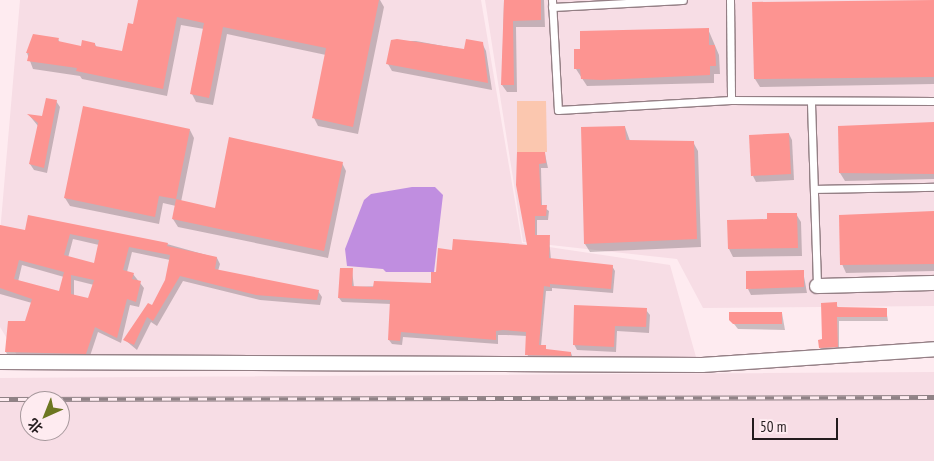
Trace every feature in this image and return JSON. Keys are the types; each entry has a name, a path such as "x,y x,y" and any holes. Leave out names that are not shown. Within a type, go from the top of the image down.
{"street":[{"path":"817,286 934,283"},
{"path":"2,358 702,365 934,350"}],"lane":[{"path":"683,0 552,4 558,110 731,100 811,103 934,101"},
{"path":"730,0 731,100"},
{"path":"811,103 817,286"},
{"path":"815,189 934,186"}],"shaded area":[{"path":"20,0 481,0 522,243 670,265 698,364 279,364 17,355 0,327 0,233"},
{"path":"485,0 934,0 934,306 703,308 677,259 523,242"},
{"path":"517,101 546,101 547,152 517,152"},
{"path":"412,187 435,187 443,195 434,272 386,272 383,269 347,266 345,249 364,200 371,194"},
{"path":"934,372 934,461 0,461 0,378"}],"building":[{"path":"138,0 379,0 353,127 312,118 326,48 223,27 209,98 190,94 204,23 177,17 163,89 76,71 77,68 27,61 29,53 26,53 33,34 59,38 58,41 81,46 82,40 95,43 95,46 122,51 128,23 133,24"},
{"path":"504,0 541,0 541,20 513,21 514,85 501,85"},
{"path":"934,0 934,77 754,79 752,2"},
{"path":"709,28 709,45 715,45 716,66 710,66 710,75 601,80 581,79 580,69 574,69 574,49 580,49 580,31"},
{"path":"397,39 464,49 466,39 483,42 488,83 386,64 391,40"},
{"path":"46,98 57,100 44,168 29,164 38,123 27,114 42,116"},
{"path":"83,106 190,129 176,199 159,196 155,217 64,198"},
{"path":"934,122 934,174 839,173 838,126"},
{"path":"625,126 626,140 694,141 697,239 584,244 581,127"},
{"path":"789,133 791,174 751,176 749,135"},
{"path":"229,137 343,162 324,251 172,219 176,199 215,208"},
{"path":"517,152 545,152 546,163 539,164 541,205 547,205 546,216 535,216 535,235 550,235 549,258 613,265 611,289 550,284 550,287 544,286 539,345 546,345 546,349 571,352 571,356 525,355 526,332 496,331 496,340 401,332 400,341 388,340 390,300 338,298 340,268 353,268 352,286 373,287 374,281 431,283 431,272 436,272 438,248 452,250 453,239 527,245 516,185"},
{"path":"934,211 934,264 840,265 839,215"},
{"path":"767,213 797,213 798,248 728,249 727,220 767,219"},
{"path":"28,215 168,243 167,246 217,257 215,269 319,290 317,300 256,295 180,276 153,321 147,317 134,345 123,340 148,303 152,305 165,280 170,255 129,247 123,270 134,273 132,279 141,281 136,302 127,299 117,338 95,327 86,354 5,352 8,321 25,321 32,299 0,288 0,225 25,230","holes":["70,234 99,240 94,263 64,255","19,260 64,272 59,291 14,279","71,275 94,280 88,298 71,294"]},
{"path":"804,270 804,287 746,289 746,271"},
{"path":"837,302 837,307 887,308 887,317 837,317 838,347 819,348 818,340 822,339 821,303"},
{"path":"574,305 647,308 646,327 615,326 614,347 573,345"},
{"path":"729,312 782,312 782,324 733,324 729,320"}],"railway":[{"path":"0,399 934,397"}]}
